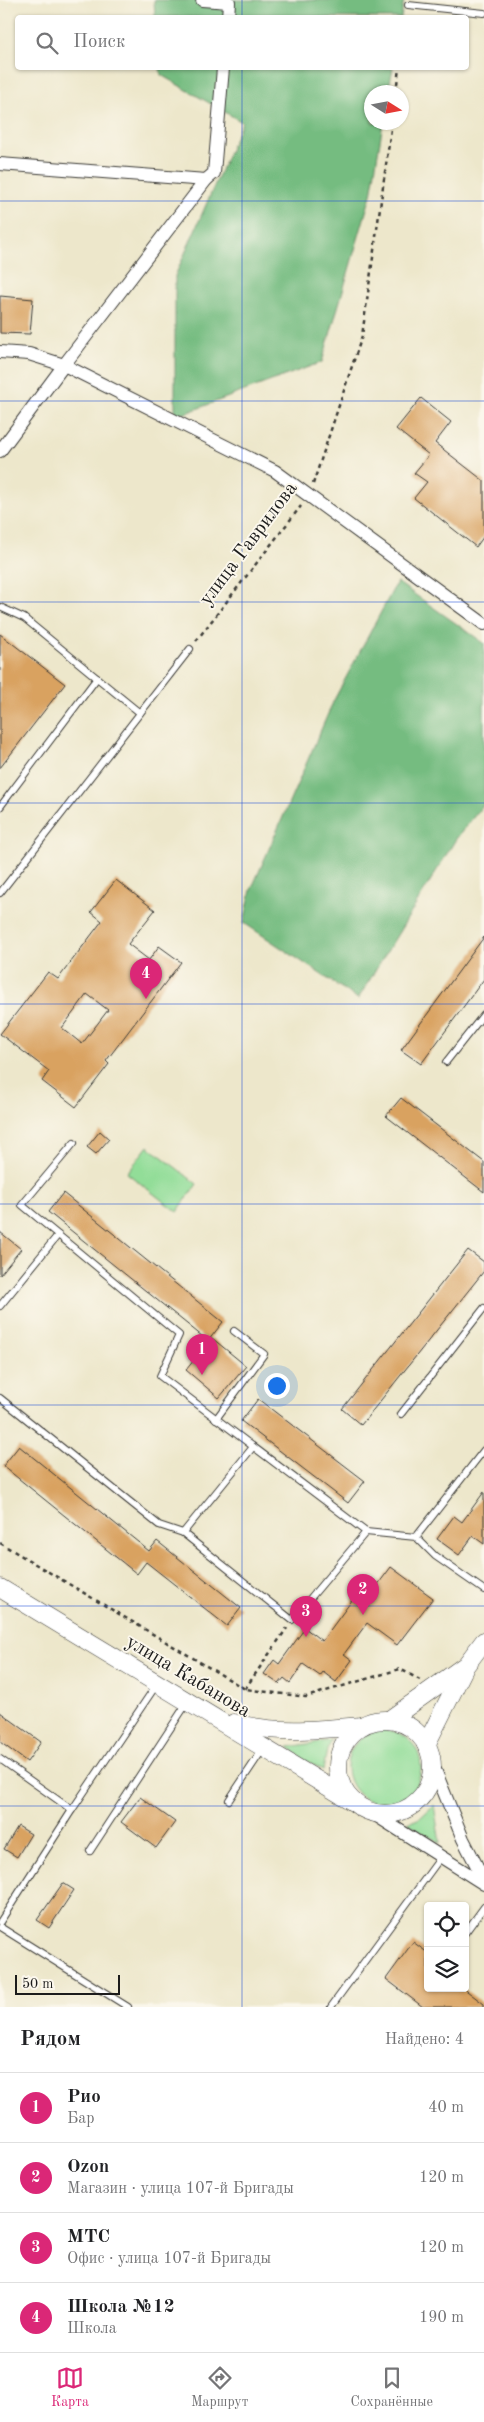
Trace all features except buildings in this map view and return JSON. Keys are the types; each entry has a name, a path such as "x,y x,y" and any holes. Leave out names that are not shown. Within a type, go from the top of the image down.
{"main road":[{"name":"улица Кабанова","path":"0,1588 362,1807"},
{"path":"361,1726 349,1736 341,1749 338,1763 342,1785 362,1807 384,1814 400,1811 414,1803 425,1791 430,1776 429,1752 466,1666 484,1641"},
{"path":"389,1720 466,1666"},
{"path":"214,1718 254,1728 287,1732 361,1726 374,1721 389,1720 404,1724 416,1732 429,1752"}],"street":[{"path":"202,0 229,2 228,15"},
{"path":"0,451 206,180 214,173 223,70"},
{"path":"0,164 206,180"},
{"path":"0,352 29,354 64,366 275,471 484,624"},
{"path":"429,1752 463,1839 484,1880"},
{"name":"улица Кабанова","path":"362,1807 484,1884"}],"lane":[{"path":"408,5 484,13"},
{"path":"0,607 24,618 140,713"},
{"path":"0,893 190,649"},
{"path":"0,807 97,678"},
{"path":"446,1062 484,1014"},
{"path":"74,1143 22,1205 179,1335 160,1376 366,1532 416,1537 435,1556 484,1590"},
{"path":"0,1306 58,1234"},
{"path":"401,1414 484,1308"},
{"path":"216,1419 264,1354 234,1331"},
{"path":"0,1398 159,1525 183,1533 292,1620 366,1532"},
{"path":"183,1533 253,1447"},
{"path":"416,1537 484,1450"},
{"path":"0,1922 72,1810 158,1684"},
{"path":"90,1851 188,1702"},
{"path":"229,1800 264,1748"},
{"path":"0,1759 72,1810"},
{"path":"331,2007 441,1857"},
{"path":"469,1927 484,1907"},
{"path":"0,1927 128,2007"}],"path":[{"path":"397,85 400,70"},
{"name":"улица Гаврилова","path":"190,649 309,495 362,336 391,130"},
{"path":"0,1543 246,1689 306,1697 400,1669 422,1681"},
{"path":"246,1689 292,1620"}],"green space":[{"path":"154,0 404,0 402,15 155,15"},
{"path":"160,70 393,70 389,85 364,85 364,130 382,130 371,195 322,362 175,417 175,276 242,122 161,75"},
{"path":"397,582 484,643 484,804 456,839 358,999 244,923 251,890 334,700"},
{"path":"148,1146 197,1184 177,1212 127,1173"},
{"path":"377,1730 391,1730 405,1736 415,1746 421,1760 419,1781 405,1798 391,1804 377,1804 363,1798 353,1788 347,1774 347,1760 353,1746 363,1736"},
{"path":"332,1740 327,1750 323,1770 300,1757 289,1747"},
{"path":"434,1805 440,1843 408,1823 420,1818"}],"place":[{"name":"Школа №12","path":"146,999"},
{"name":"Рио","path":"202,1375"},
{"name":"Ozon","path":"363,1615"},
{"name":"МТС","path":"306,1637"}]}
